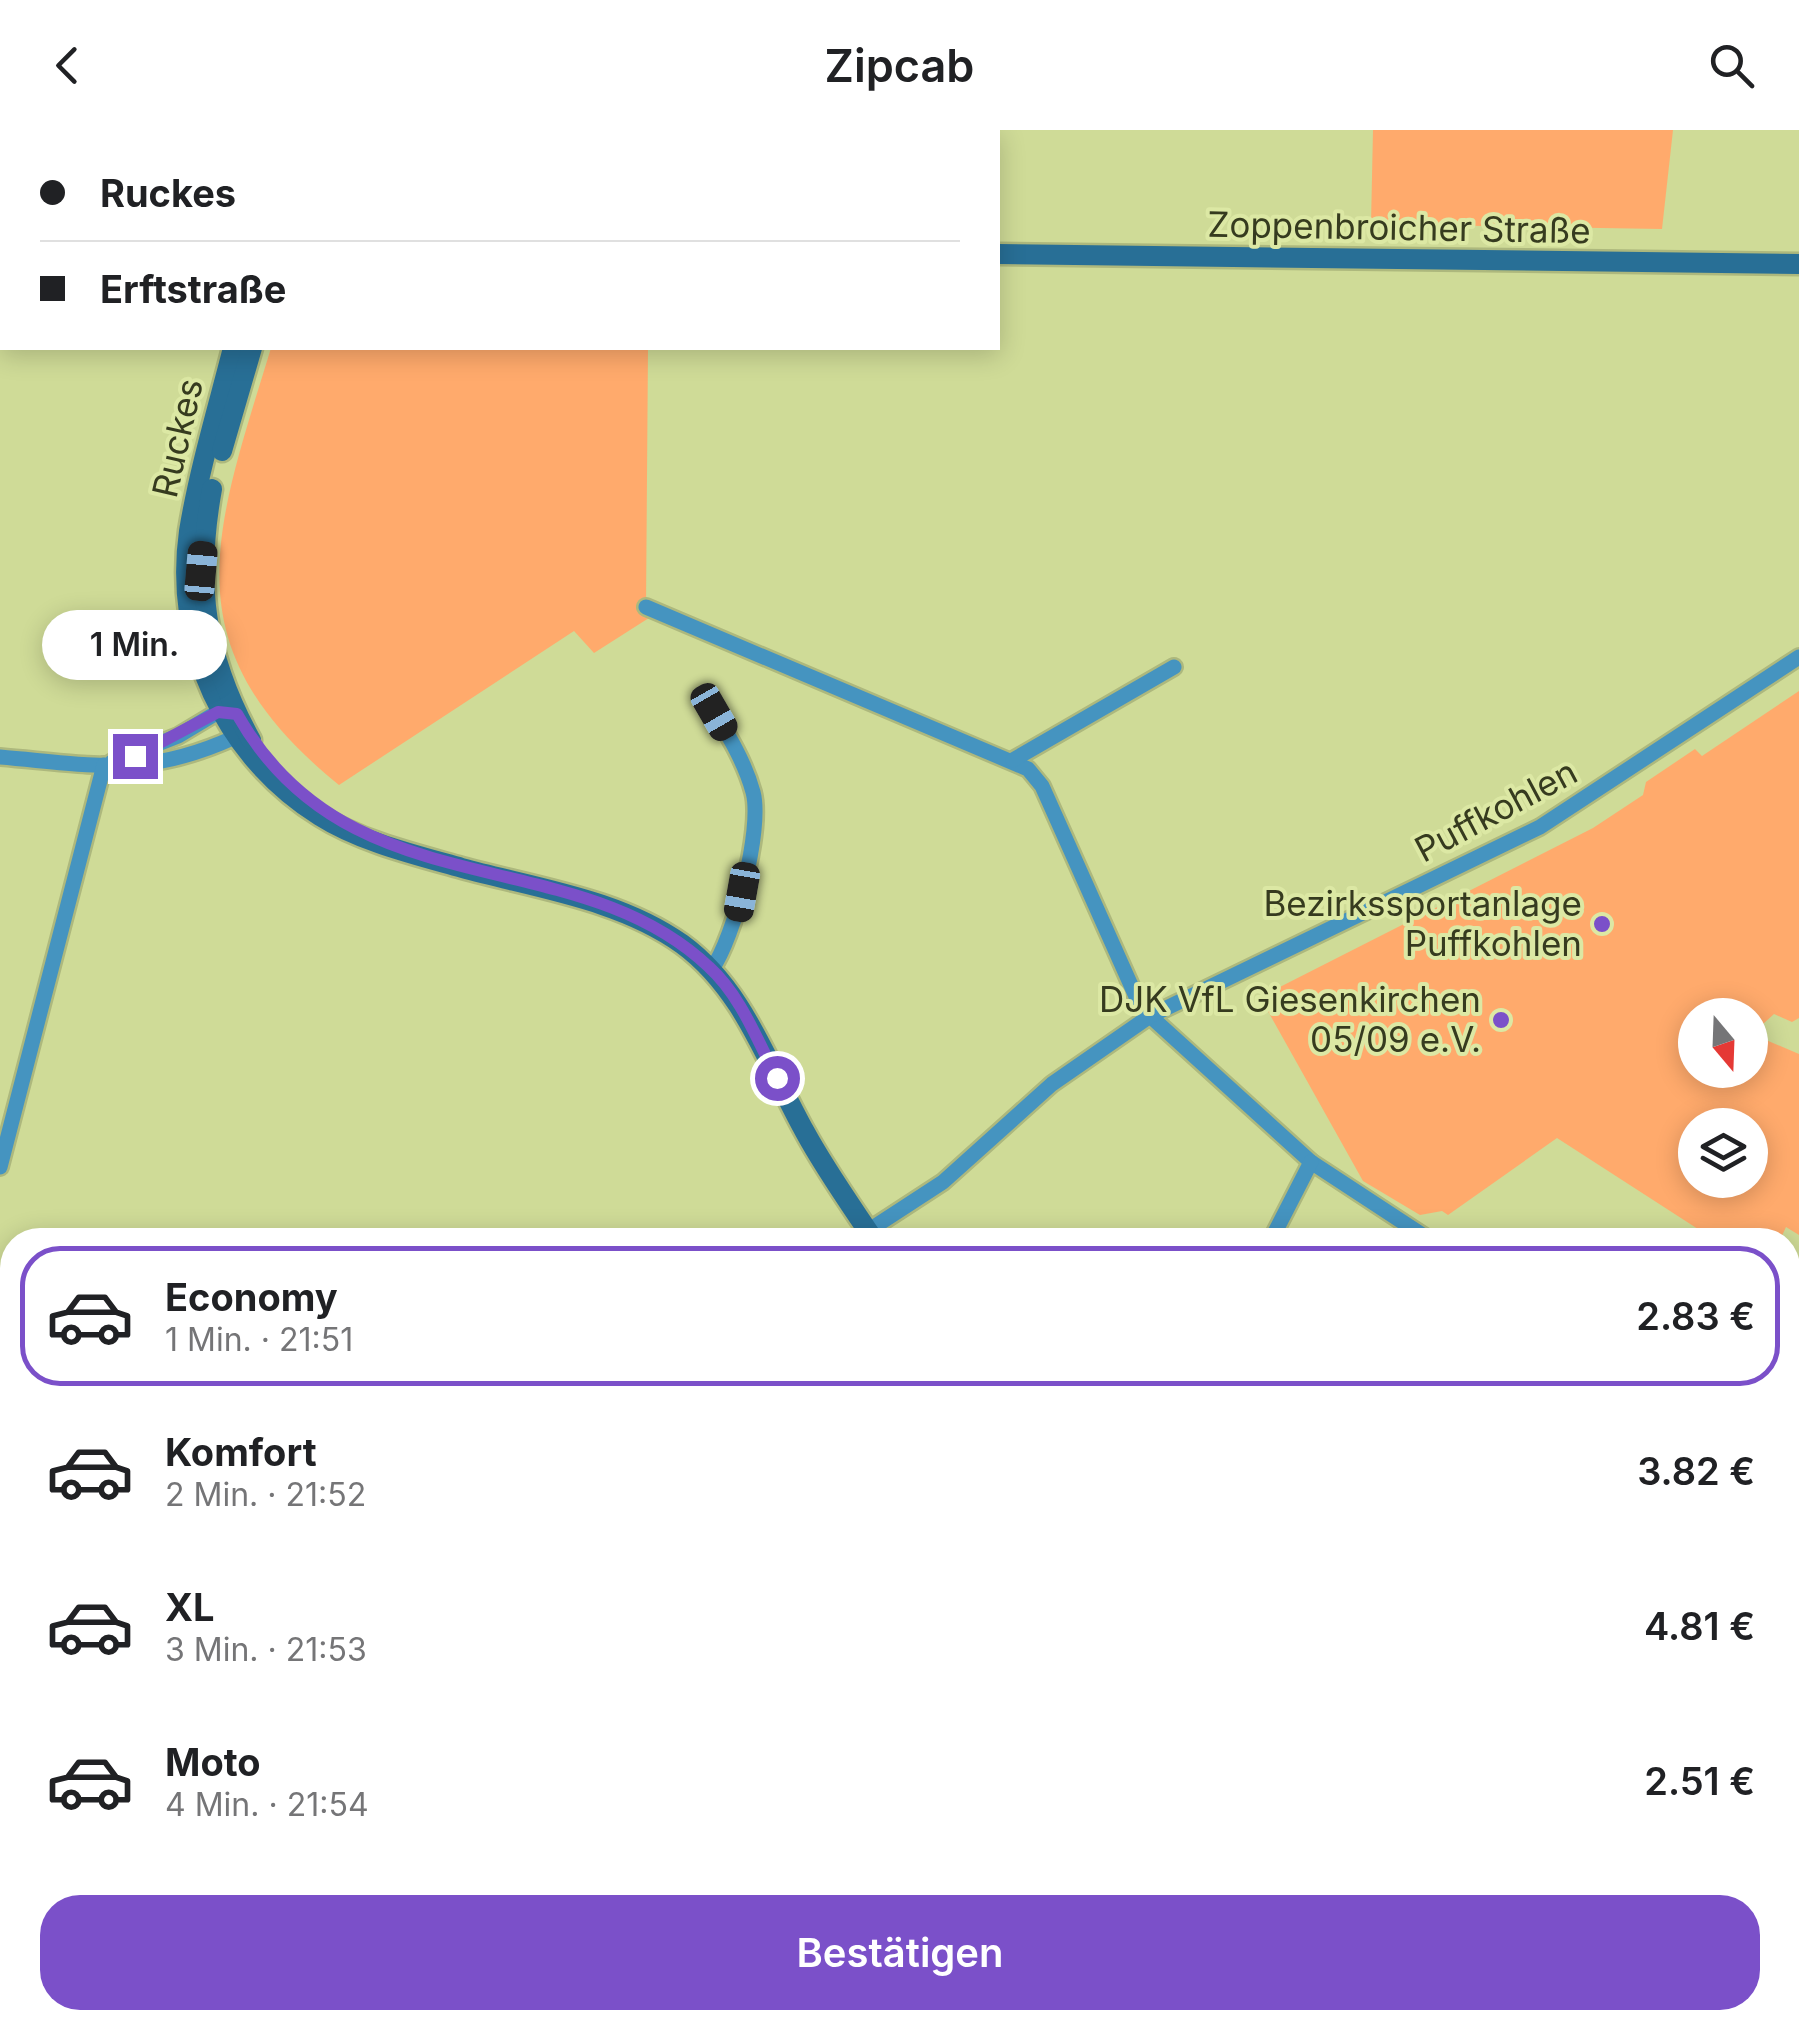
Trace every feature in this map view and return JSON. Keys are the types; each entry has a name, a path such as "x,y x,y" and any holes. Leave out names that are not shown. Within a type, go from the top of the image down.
{"main road":[{"name":"Zoppenbroicher Straße","path":"1000,254 1799,264"},
{"name":"Ruckes","path":"233,350 189,532 186,578 198,658 228,713 252,742 283,774 358,833"},
{"name":"Ruckes","path":"228,713 212,651 201,571 215,476 251,350"},
{"path":"228,713 234,737"},
{"name":"Ruckes","path":"234,737 310,808 358,833 415,855 636,919 680,943 712,969 739,1004 860,1228"}],"street":[{"path":"646,607 1013,760 1042,786 1138,1002 1310,1162 1412,1228"},
{"name":"Puffkohlen","path":"878,1228 943,1182 1052,1084 1150,1016 1540,827 1799,657"},
{"path":"1013,760 1174,667"},
{"path":"708,702 739,754 754,795 736,923 712,969"},
{"path":"104,765 228,713"},
{"path":"0,757 139,768 165,764 234,737"},
{"path":"0,1167 104,765"},
{"path":"1278,1228 1310,1162"}],"shaded area":[{"path":"1373,130 1673,130 1662,229 1371,224"},
{"path":"270,350 648,350 646,607 652,616 594,653 574,631 339,785 284,734 248,684 227,634 220,583 223,530"},
{"name":"Bezirkssportanlage Puffkohlen","path":"1799,691 1799,1018 1792,1022 1774,1014 1768,1019 1768,998 1678,998 1678,1088 1768,1088 1768,1041 1799,1054 1799,1228 1696,1228 1557,1138 1448,1215 1442,1211 1420,1215 1363,1181 1260,997 1593,828 1643,795 1646,782 1695,749 1702,756"}],"place":[{"name":"Bezirkssportanlage Puffkohlen","path":"1602,924"},
{"name":"DJK VfL Giesenkirchen 05/09 e.V.","path":"1501,1020"}],"route":[{"path":"135,756 218,712 237,714 252,742 283,774 358,833 415,855 607,908 680,943 712,969 739,1004 777,1078"}]}
